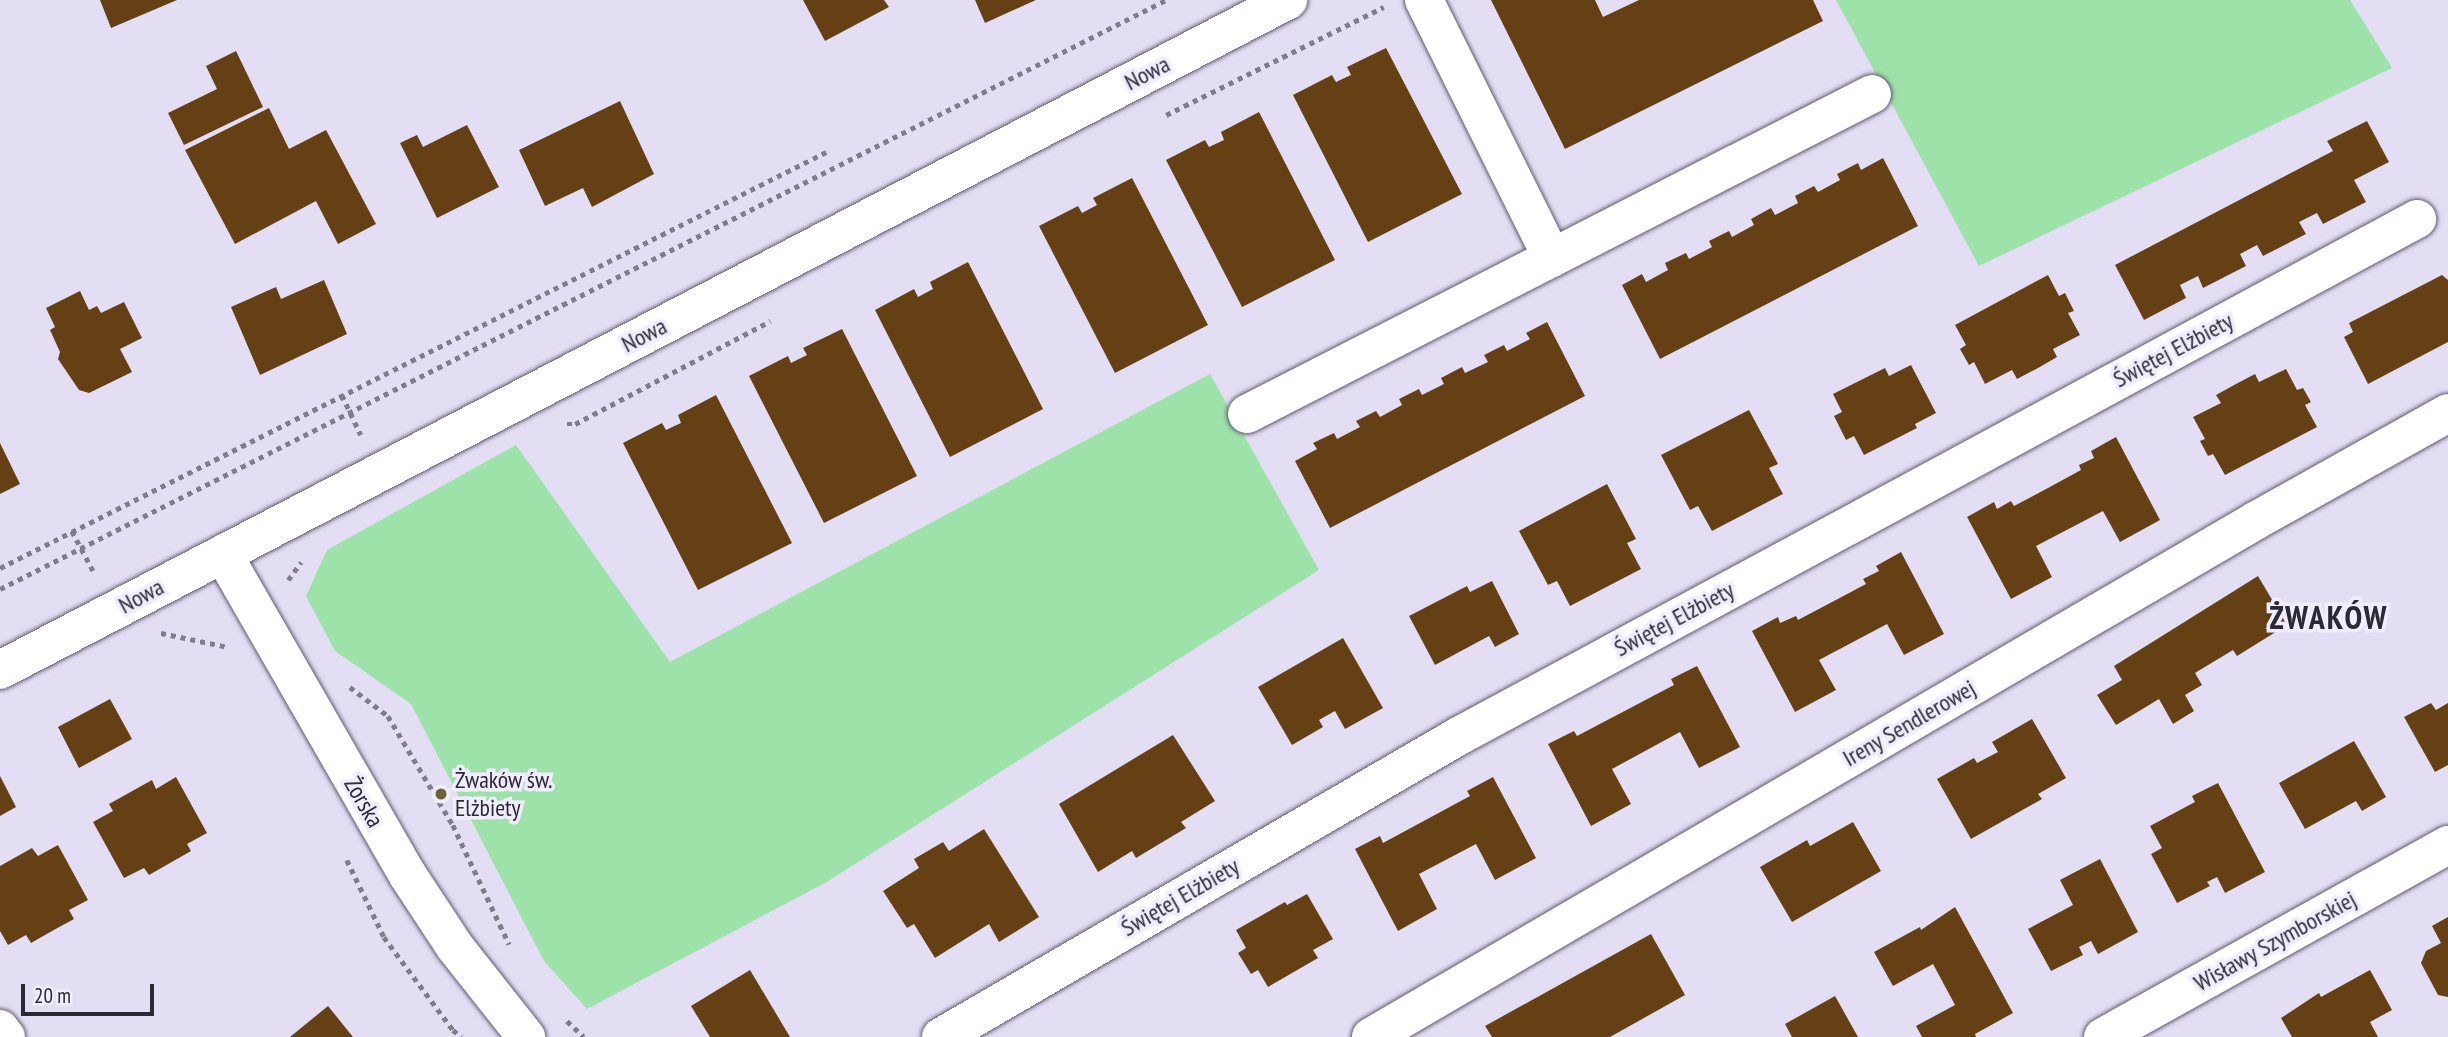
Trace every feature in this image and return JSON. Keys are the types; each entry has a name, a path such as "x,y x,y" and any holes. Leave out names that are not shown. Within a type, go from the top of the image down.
{"street":[{"name":"Nowa","path":"0,670 1288,0"},
{"path":"1424,0 1552,258"},
{"path":"1247,414 1872,94"},
{"name":"Świętej Elżbiety","path":"941,1037 1457,737 2417,219"},
{"name":"Ireny Sendlerowej","path":"1371,1037 2243,528 2448,413"},
{"name":"Żorska","path":"222,554 407,874 455,947 526,1037"},
{"name":"Wisławy Szymborskiej","path":"2103,1037 2448,845"},
{"path":"0,1029 6,1037"}],"path":[{"path":"0,589 1166,0"},
{"path":"0,568 826,152"},
{"path":"342,395 366,445"},
{"path":"72,531 129,637 143,629 233,648"},
{"path":"286,583 309,550"},
{"path":"345,683 388,716 453,825 512,951"},
{"path":"342,851 384,936 453,1030 462,1037"},
{"path":"565,1019 584,1037"}],"green space":[{"path":"1836,0 2350,0 2392,68 1979,266"},
{"path":"1210,374 1319,570 825,883 587,1009 544,961 411,704 335,651 306,596 327,550 516,445 670,662"}],"building":[{"path":"100,0 177,0 111,28"},
{"path":"803,0 884,0 889,7 825,41"},
{"path":"975,0 1036,0 985,23"},
{"path":"1491,0 1595,0 1603,17 1639,0 1813,0 1823,21 1565,149"},
{"path":"1386,48 1462,194 1368,242 1293,95 1332,75 1336,82 1351,75 1347,67"},
{"path":"236,51 263,107 184,145 168,113 217,89 206,66"},
{"path":"620,101 654,174 592,207 583,188 545,206 519,150"},
{"path":"269,108 289,149 326,130 376,224 338,244 316,201 235,244 185,150"},
{"path":"1259,112 1335,260 1242,307 1166,160 1205,140 1209,147 1224,140 1221,132"},
{"path":"2367,121 2389,162 2354,180 2366,202 2323,224 2317,213 2299,222 2306,234 2263,256 2257,245 2240,254 2246,266 2203,288 2198,276 2180,285 2186,298 2144,320 2115,265 2333,151 2327,141"},
{"path":"467,125 499,187 437,218 400,143 417,135 423,147"},
{"path":"1883,158 1918,226 1660,359 1622,285 1642,274 1646,282 1668,270 1665,263 1686,253 1689,259 1712,247 1709,241 1729,231 1732,237 1754,225 1751,219 1771,208 1775,215 1798,203 1795,196 1814,186 1818,192 1840,180 1837,174 1858,163 1861,170"},
{"path":"1132,178 1208,325 1115,373 1039,226 1078,206 1082,213 1097,205 1093,198"},
{"path":"968,262 1043,409 950,457 875,310 914,289 918,297 933,289 930,282"},
{"path":"2048,275 2059,296 2065,293 2074,311 2068,313 2080,335 2053,349 2057,357 2017,379 2012,370 1985,384 1974,362 1969,365 1960,349 1966,345 1955,325"},
{"path":"2442,275 2448,280 2448,342 2368,384 2344,337 2353,332 2349,323"},
{"path":"324,280 347,334 260,375 231,307 276,287 281,299"},
{"path":"80,291 89,310 97,306 101,313 124,302 142,338 120,349 132,372 89,393 79,390 58,359 60,352 50,330 55,327 46,308"},
{"path":"1547,322 1585,396 1330,528 1295,461 1317,449 1313,443 1334,433 1337,439 1360,427 1356,421 1376,411 1380,417 1402,405 1399,399 1419,389 1422,395 1444,384 1441,378 1462,367 1465,373 1488,362 1484,355 1504,345 1507,351 1530,339 1526,333"},
{"path":"842,329 917,476 824,523 749,376 788,356 791,363 807,355 803,348"},
{"path":"1911,365 1936,413 1915,424 1917,428 1864,455 1854,436 1846,440 1834,416 1842,412 1833,394 1885,368 1889,376"},
{"path":"2286,369 2297,390 2303,388 2311,402 2305,405 2317,427 2225,475 2213,454 2208,456 2200,441 2205,439 2193,417 2221,403 2216,395 2255,374 2259,382"},
{"path":"716,395 792,543 698,590 623,443 662,423 666,430 681,423 678,415"},
{"path":"1749,410 1778,464 1769,468 1783,494 1712,531 1698,506 1690,510 1661,455"},
{"path":"2116,437 2160,520 2120,542 2103,511 2036,546 2052,577 2011,599 1967,517 1994,502 1997,509 2011,501 2014,506 2048,488 2081,470 2079,465 2094,458 2091,451"},
{"path":"0,443 20,484 0,494"},
{"path":"1607,484 1636,539 1627,543 1641,569 1570,606 1557,581 1548,585 1519,531"},
{"path":"1901,552 1944,634 1904,655 1887,624 1819,660 1836,690 1795,712 1752,631 1778,617 1780,623 1796,616 1798,620 1866,584 1863,579 1879,571 1876,566"},
{"path":"2258,576 2287,625 2237,656 2233,650 2195,673 2202,685 2185,695 2194,711 2173,724 2159,699 2116,725 2097,695 2122,680 2114,666"},
{"path":"1492,581 1519,634 1495,647 1489,636 1435,665 1409,616 1467,586 1470,592"},
{"path":"1343,638 1383,708 1345,729 1335,711 1319,720 1323,727 1292,745 1258,687"},
{"path":"1697,666 1740,747 1699,768 1680,732 1612,769 1631,804 1591,826 1548,744 1574,731 1577,736 1674,685 1671,679"},
{"path":"110,699 132,739 79,768 58,727"},
{"path":"2431,703 2436,710 2448,703 2448,765 2435,772 2404,717"},
{"path":"2032,719 2066,778 2038,794 2042,799 1971,839 1937,779 1974,758 1977,763 1998,752 1992,742"},
{"path":"1173,735 1215,801 1181,822 1186,828 1136,858 1132,851 1098,872 1059,804"},
{"path":"2354,741 2386,797 2362,811 2356,801 2305,829 2279,783"},
{"path":"0,776 16,807 0,816"},
{"path":"176,777 207,833 187,844 191,851 149,875 144,868 124,878 93,822 113,811 109,804 152,780 156,789"},
{"path":"1493,777 1536,858 1495,880 1476,844 1419,874 1437,909 1398,931 1355,849 1380,836 1383,843 1470,796 1467,791"},
{"path":"2218,783 2265,872 2225,893 2217,877 2207,882 2210,886 2177,903 2151,854 2162,848 2150,826 2195,802 2192,796"},
{"path":"1853,822 1881,871 1792,922 1760,867 1807,840 1810,846"},
{"path":"984,829 1039,917 999,942 989,924 935,958 914,924 907,928 883,891 919,868 914,859 943,842 949,851"},
{"path":"58,845 88,900 69,910 74,919 31,943 26,935 8,945 0,931 0,866 32,848 38,856"},
{"path":"2100,859 2138,932 2098,954 2091,941 2079,947 2083,955 2051,971 2028,929 2073,905 2060,880"},
{"path":"1307,894 1333,939 1313,950 1318,958 1268,987 1258,970 1251,974 1238,953 1246,948 1236,930 1285,902 1287,905"},
{"path":"1955,907 2013,1013 1975,1034 1976,1037 1922,1037 1916,1026 1955,1005 1933,964 1893,986 1874,952 1920,927 1921,930"},
{"path":"2448,917 2448,997 2438,995 2421,963 2426,951 2441,943 2432,926"},
{"path":"1651,934 1685,995 1610,1037 1492,1037 1485,1026"},
{"path":"750,970 790,1037 710,1037 691,1006"},
{"path":"2370,970 2392,1010 2370,1022 2378,1037 2292,1037 2281,1018 2319,993 2321,997"},
{"path":"1835,996 1858,1037 1792,1037 1785,1024"},
{"path":"328,1006 353,1037 290,1037"}],"place":[{"name":"Żwaków św. Elżbiety","path":"441,794"}],"district":[{"name":"ŻWAKÓW","path":"2329,617"}]}
